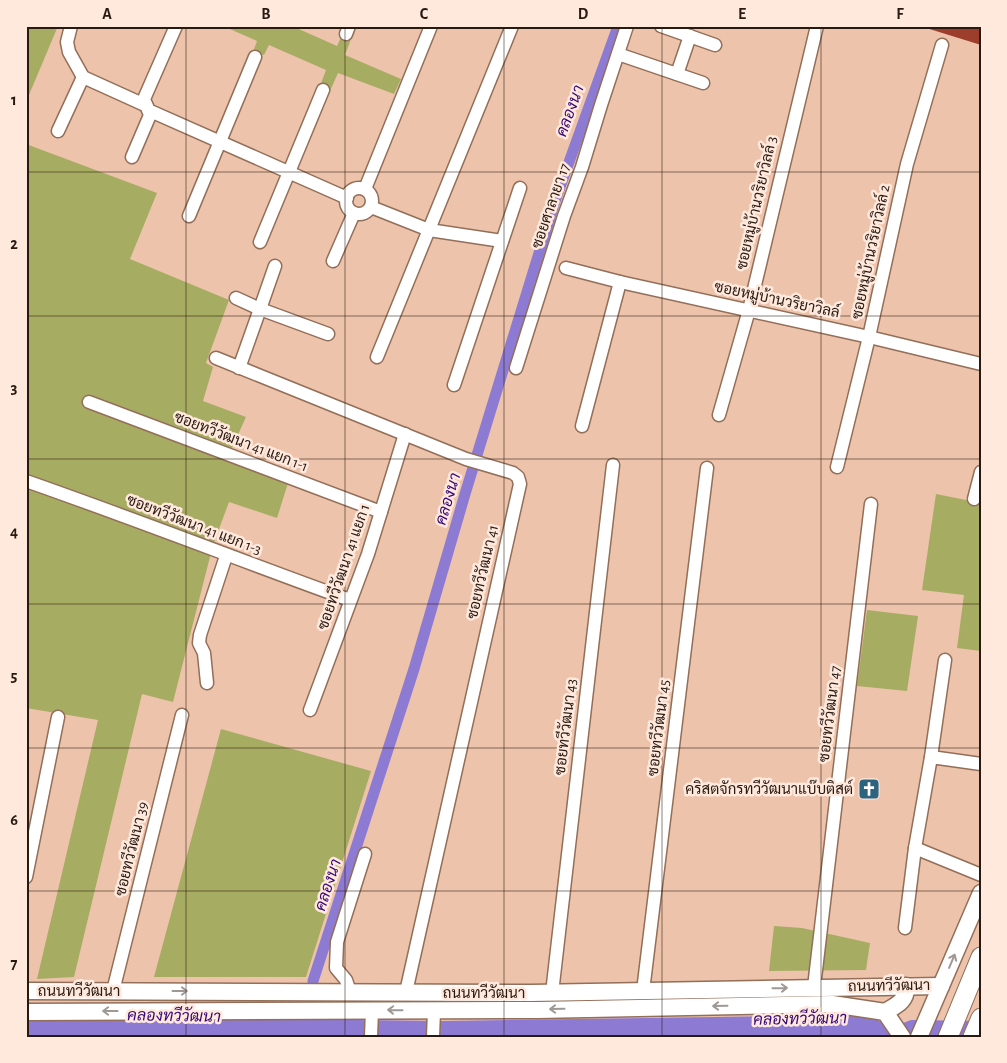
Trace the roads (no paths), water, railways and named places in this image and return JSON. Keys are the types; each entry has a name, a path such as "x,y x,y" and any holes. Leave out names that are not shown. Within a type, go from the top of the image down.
{"highway":[{"path":"948,1037 981,957"}],"main road":[{"path":"919,1037 981,893"},
{"path":"885,1012 905,998 906,986"},
{"name":"ถนนทวีวัฒนา","path":"26,991 552,993 941,986"},
{"name":"ถนนทวีวัฒนา","path":"26,1012 434,1016 832,1004 885,1012 900,1033"}],"street":[{"path":"71,26 67,42 69,52 83,77 220,142 346,198"},
{"path":"132,157 150,115 144,99 176,26"},
{"path":"365,189 430,26"},
{"path":"377,357 512,26"},
{"name":"ซอยศาลายา 17","path":"516,368 627,26"},
{"path":"661,26 715,45"},
{"name":"ซอยหมู่บ้านวริยาวิลล์ 3","path":"719,415 749,310 817,26"},
{"path":"677,74 690,36"},
{"name":"ซอยหมู่บ้านวริยาวิลล์ 2","path":"837,467 869,337 907,164 942,45"},
{"path":"618,54 703,83"},
{"path":"189,216 256,57"},
{"path":"58,131 83,77"},
{"path":"260,242 323,90"},
{"path":"356,188 365,189 371,194 371,206 365,212 354,213 347,206 346,198 356,188"},
{"path":"454,385 520,188"},
{"path":"371,206 429,230 502,240"},
{"path":"333,261 354,213"},
{"path":"239,368 275,266"},
{"name":"ซอยหมู่บ้านวริยาวิลล์","path":"566,268 981,364"},
{"path":"582,426 620,282"},
{"path":"236,298 328,334"},
{"name":"ซอยทวีวัฒนา 41","path":"216,358 466,458 513,473 518,477 520,484 406,992"},
{"name":"ซอยทวีวัฒนา 41 แยก 1-1","path":"89,402 381,512"},
{"name":"ซอยทวีวัฒนา 41 แยก 1","path":"310,710 368,554 405,434"},
{"name":"ซอยทวีวัฒนา 43","path":"552,993 613,465"},
{"name":"ซอยทวีวัฒนา 45","path":"643,991 707,468"},
{"path":"974,499 981,472"},
{"name":"ซอยทวีวัฒนา 41 แยก 1-3","path":"26,481 350,600"},
{"name":"ซอยทวีวัฒนา 47","path":"814,987 871,504"},
{"path":"207,683 204,653 199,642 200,635 226,556"},
{"path":"905,928 915,848 945,660"},
{"name":"ซอยทวีวัฒนา 39","path":"113,991 182,715"},
{"path":"26,876 58,717"},
{"path":"931,757 981,764"},
{"path":"915,848 981,874"},
{"path":"350,992 346,980 336,968 335,960 337,942 365,854"},
{"path":"371,1037 372,1016"},
{"path":"433,1037 434,1016"}],"water":[{"name":"คลองทวีวัฒนา","path":"850,1015 877,1020 890,1030 911,1020 981,1021 981,1037 26,1037 26,1018 442,1021"}],"waterway":[{"name":"คลองนา","path":"313,981 414,669 465,494 555,201 618,26"}],"place":[{"name":"คริสตจักรทวีวัฒนาแบ๊บติสต์","path":"869,789"}]}
